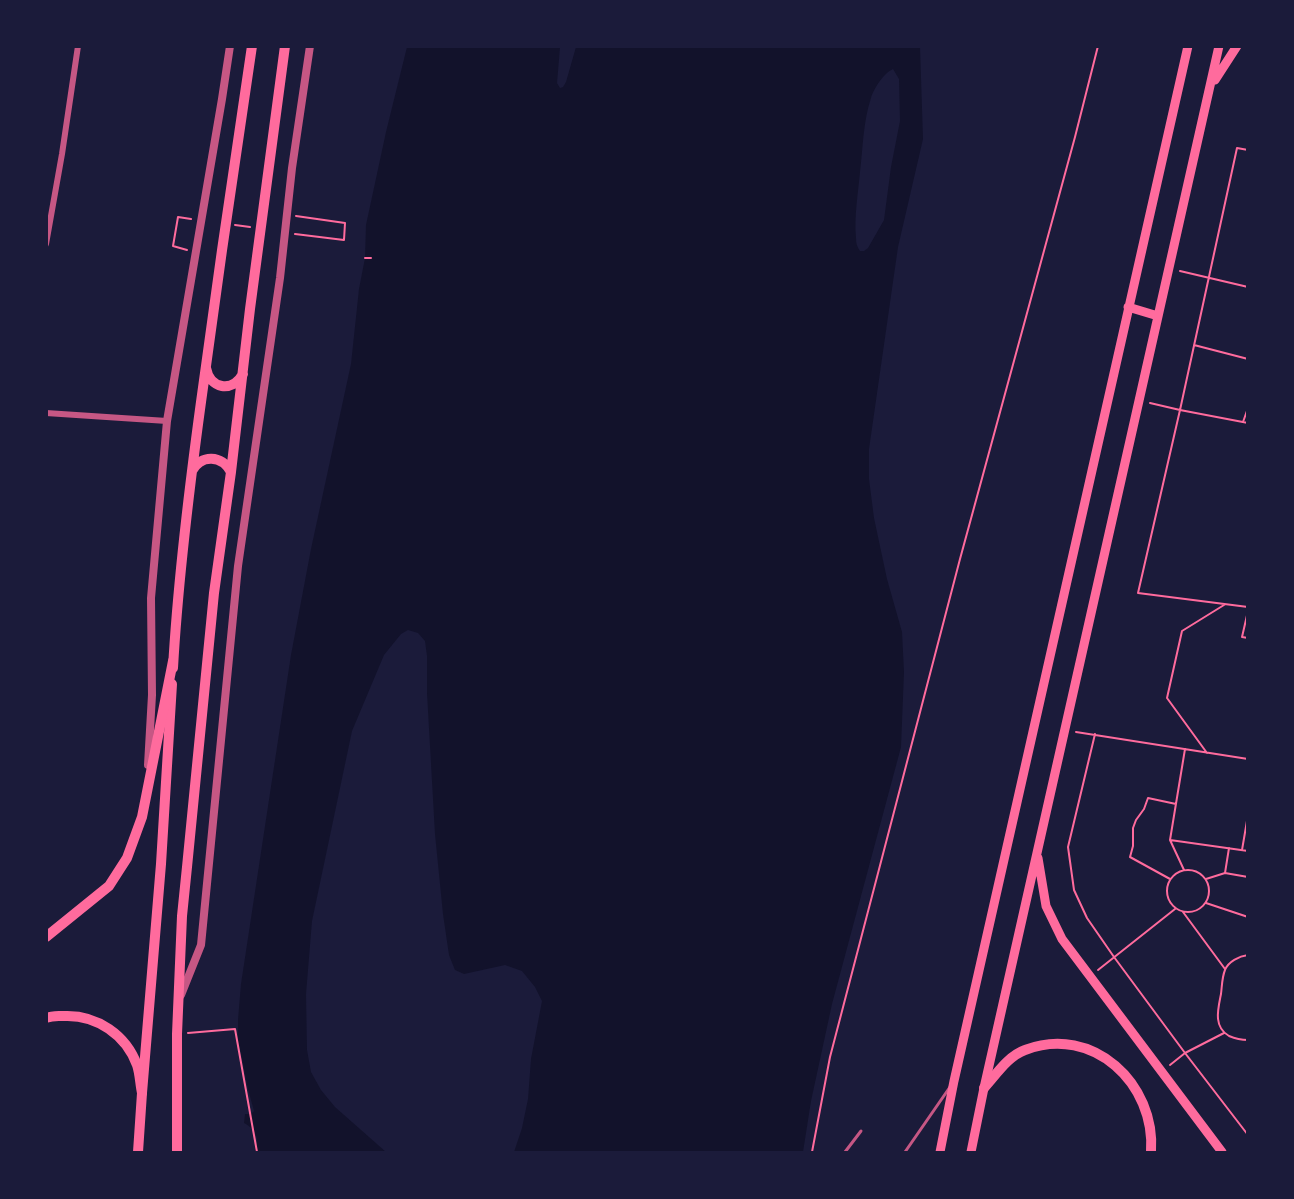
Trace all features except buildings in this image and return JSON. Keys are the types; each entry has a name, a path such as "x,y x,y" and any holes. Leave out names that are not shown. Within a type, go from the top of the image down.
{"main road":[{"path":"139,1152 161,864 177,599 192,471 252,46"},
{"path":"177,1152 177,1034 185,887 214,593 285,46"},
{"path":"940,1152 954,1081 1188,46"},
{"path":"971,1152 1219,46"},
{"path":"1210,87 1237,46"},
{"path":"1128,307 1158,316"},
{"path":"206,368 209,378 221,386 236,382 243,374"},
{"path":"192,471 202,461 212,459 221,461 231,472"},
{"path":"46,937 109,886 127,858 142,817 173,662"},
{"path":"1037,853 1046,906 1062,939 1221,1152"},
{"path":"46,1018 78,1016 104,1025 125,1042 138,1066 142,1093"},
{"path":"984,1088 1009,1061 1023,1051 1043,1045 1066,1043 1086,1048 1111,1062 1131,1081 1146,1110 1152,1138 1151,1152"}],"street":[{"path":"46,244 61,165 78,46"},
{"path":"147,792 152,695 151,598 166,421 230,46"},
{"path":"178,1002 201,945 238,566 280,278 310,46"},
{"path":"46,413 166,421"}],"lane":[{"path":"905,1152 954,1081"},
{"path":"845,1152 861,1131"}],"path":[{"path":"812,1152 830,1057 1098,46"},
{"path":"1248,150 1237,148 1138,593 1248,609 1242,637 1248,638"},
{"path":"287,214 345,223 344,240"},
{"path":"178,217 173,246 196,252"},
{"path":"365,258 371,258"},
{"path":"1168,269 1248,287"},
{"path":"1194,345 1248,359"},
{"path":"1139,400 1248,423"},
{"path":"1243,422 1248,408"},
{"path":"1207,753 1167,698 1182,631 1226,604"},
{"path":"1065,730 1248,759"},
{"path":"1095,734 1068,847 1074,890 1087,918 1114,957 1248,1135"},
{"path":"1184,870 1170,840 1185,749"},
{"path":"1170,879 1130,857 1133,846 1133,828 1148,798 1176,804"},
{"path":"1242,850 1248,814"},
{"path":"1170,840 1248,851"},
{"path":"1225,873 1229,848"},
{"path":"1184,870 1200,873 1206,879 1209,887 1206,903 1200,909 1192,912 1175,909 1166,895 1166,887 1170,879 1176,873 1184,870"},
{"path":"1206,879 1225,873 1248,877"},
{"path":"1206,903 1248,917"},
{"path":"1090,976 1175,909"},
{"path":"1183,912 1225,969"},
{"path":"1248,955 1234,960 1225,969 1217,1013 1219,1026 1224,1033 1240,1041 1248,1040"},
{"path":"177,1034 235,1029 257,1152"},
{"path":"1161,1072 1185,1053 1224,1033"}],"shaded area":[{"path":"407,47 560,47 557,83 560,88 566,82 576,47 920,47 923,139 898,247 869,449 869,479 874,518 887,579 902,632 904,672 901,747 832,1004 811,1101 803,1152 514,1152 528,1099 531,1059 542,1001 535,987 522,971 505,965 464,974 455,970 449,955 435,834 427,656 425,641 418,633 408,630 401,634 384,655 352,731 312,921 306,994 307,1050 311,1072 321,1090 335,1107 386,1152 254,1152 257,1144 256,1136 252,1129 244,1123 245,1114 251,1114 254,1111 238,1039 241,984 291,655 311,549 351,364 359,289 365,258 366,225","holes":["893,69 899,79 900,121 884,220 868,248 860,251 856,242 856,213 868,107 874,90 886,74"]}]}
